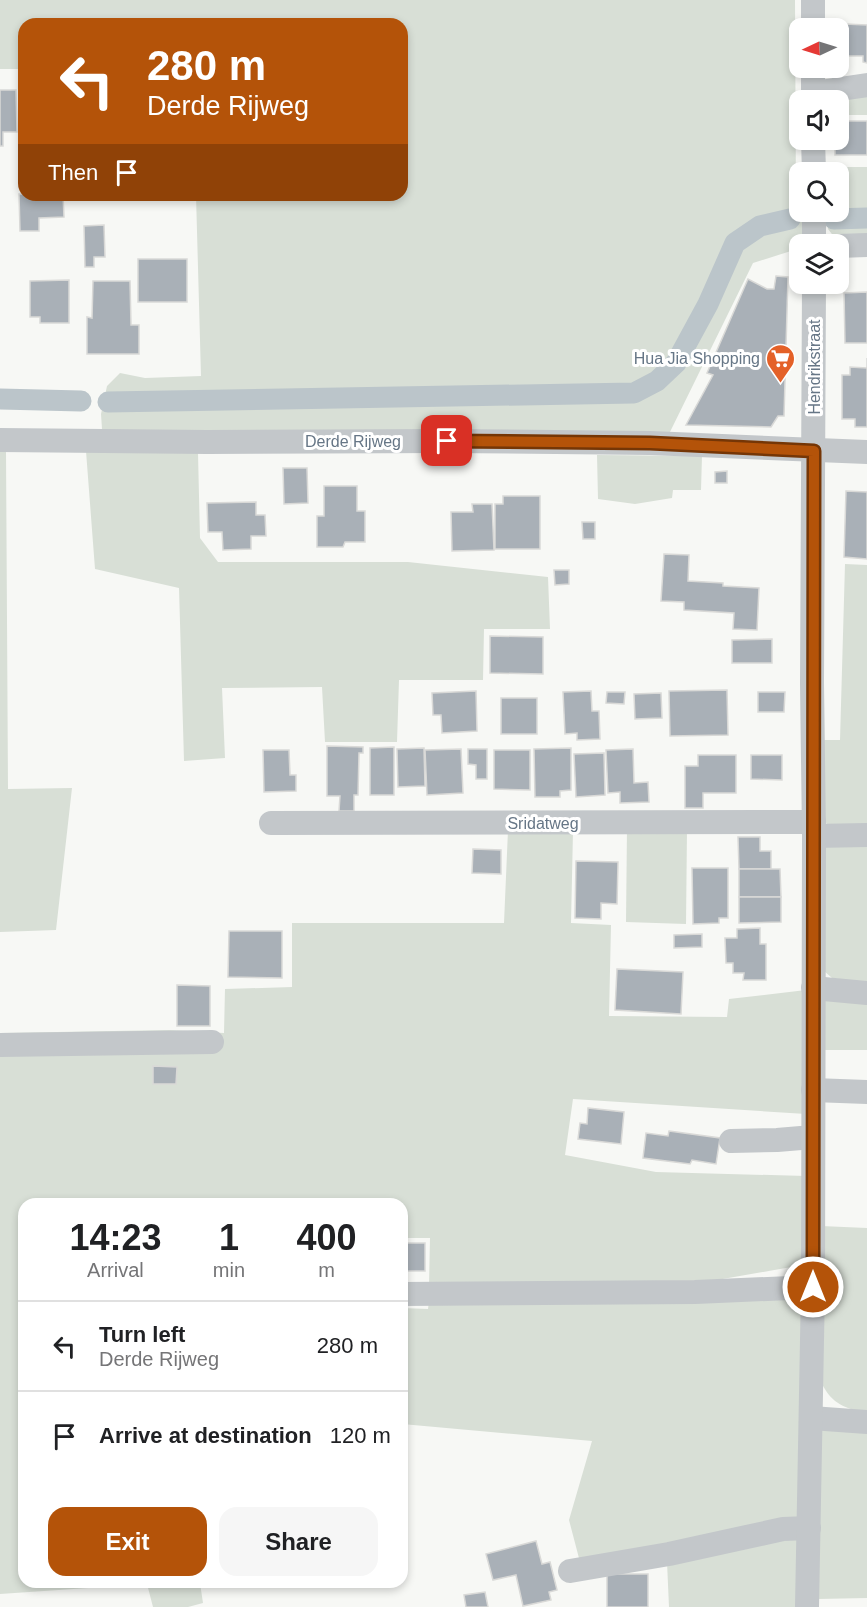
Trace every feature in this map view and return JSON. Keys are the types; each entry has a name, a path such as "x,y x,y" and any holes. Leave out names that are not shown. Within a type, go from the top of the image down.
{"street":[{"path":"813,0 813,18"},
{"path":"844,90 867,85"},
{"path":"849,246 867,245"},
{"name":"Hendrikstraat","path":"807,1607 813,1287 814,294"},
{"name":"Derde Rijweg","path":"0,440 650,443 867,452"},
{"name":"Sridatweg","path":"272,823 814,829 867,835"},
{"path":"813,988 867,993"},
{"path":"0,1045 212,1042"},
{"path":"813,1089 867,1092"},
{"path":"731,1141 813,1137"},
{"path":"408,1294 695,1292 813,1287"},
{"path":"811,1418 867,1422"},
{"path":"570,1571 669,1554 783,1529 809,1527"}],"shaded area":[{"path":"0,0 795,0 795,18 789,18 789,78 795,78 795,90 789,90 789,150 796,150 796,162 789,162 789,222 806,222 805,234 789,234 789,252 753,263 668,436 116,431 102,429 101,414 107,386 120,373 145,378 201,376 196,201 408,201 408,18 18,18 18,69 0,69"},
{"path":"832,78 867,78 867,115 849,115 849,90 832,90"},
{"path":"849,167 867,167 867,238 849,238 849,234 832,234 828,229 828,222 849,222"},
{"path":"0,451 6,451 8,789 72,788 56,930 0,932"},
{"path":"86,451 198,453 200,538 218,562 408,562 548,577 550,629 484,629 483,680 399,680 397,742 325,742 322,687 222,688 225,758 184,761 179,588 95,569"},
{"path":"597,455 702,456 701,490 673,490 672,498 635,504 598,499"},
{"path":"845,564 867,565 867,829 827,825 823,815 823,740 840,740"},
{"path":"627,828 687,830 686,924 626,922"},
{"path":"508,830 573,831 571,923 611,925 609,1016 727,1017 729,999 806,990 806,1114 573,1099 565,1155 656,1172 806,1176 803,1265 694,1284 429,1286 430,1238 408,1238 408,1198 18,1198 18,1588 88,1588 0,1594 0,1033 170,1030 224,1033 225,989 292,987 292,923 504,923"},
{"path":"867,840 867,983 832,978 823,970 822,843"},
{"path":"823,993 867,994 867,1050 823,1050"},
{"path":"821,1226 867,1228 867,1413 853,1410 835,1401 822,1384"},
{"path":"806,1277 799,1521 580,1562 569,1520 592,1441 408,1425 408,1308 428,1309 429,1301"},
{"path":"827,1422 867,1428 867,1598 818,1599 820,1434"},
{"path":"798,1538 796,1607 669,1607 667,1562"},
{"path":"148,1588 201,1588 203,1603 188,1607 153,1607"}],"building":[{"path":"849,24 867,25 867,63 863,62 863,56 849,56"},
{"path":"0,90 16,90 17,132 3,132 3,146 0,146"},
{"path":"849,121 867,121 867,155 835,155 835,150 849,150"},
{"path":"19,201 63,201 64,217 39,218 39,231 20,231"},
{"path":"104,225 105,257 94,257 94,267 85,267 84,226"},
{"path":"138,259 187,259 187,302 138,302"},
{"path":"776,276 788,277 784,416 778,416 771,427 686,425 713,375 707,373 748,279 767,289 774,289"},
{"path":"69,280 69,323 40,323 40,317 30,317 30,281"},
{"path":"93,281 130,281 131,325 139,325 139,354 87,354 87,317 92,318"},
{"path":"867,292 867,343 845,343 844,294"},
{"path":"850,367 867,368 867,427 855,427 855,419 842,419 842,375 850,375"},
{"path":"283,468 307,468 308,503 284,504"},
{"path":"727,471 727,483 715,483 715,472"},
{"path":"324,486 357,486 357,511 365,511 365,542 345,542 343,547 317,547 317,516 324,516"},
{"path":"846,491 867,492 867,559 844,557"},
{"path":"503,496 540,496 540,549 495,549 495,504 503,504"},
{"path":"256,502 256,515 265,515 266,536 251,536 251,549 223,550 222,532 208,532 207,503"},
{"path":"472,504 492,504 494,550 452,551 451,512 473,512"},
{"path":"582,522 595,522 595,539 583,539"},
{"path":"664,554 689,555 688,581 759,588 757,630 733,629 734,613 684,610 684,602 661,601"},
{"path":"554,570 569,570 569,584 555,585"},
{"path":"490,636 543,637 543,674 490,673"},
{"path":"772,639 772,663 732,663 732,640"},
{"path":"727,690 728,735 670,736 669,691"},
{"path":"476,691 477,731 442,733 441,715 433,715 432,693"},
{"path":"591,691 592,711 599,711 600,739 577,740 577,733 565,734 563,692"},
{"path":"607,692 625,692 624,704 606,703"},
{"path":"758,692 785,692 784,712 758,712"},
{"path":"661,693 662,718 635,719 634,694"},
{"path":"501,698 537,698 537,734 501,734"},
{"path":"327,746 363,747 363,753 359,753 358,795 354,795 354,811 339,811 340,796 327,796"},
{"path":"394,747 394,795 370,795 370,748"},
{"path":"424,748 425,786 398,787 397,749"},
{"path":"571,748 571,790 560,791 560,797 535,797 534,749"},
{"path":"461,749 463,793 427,795 425,750"},
{"path":"468,749 487,749 487,779 476,779 476,765 468,764"},
{"path":"633,749 634,783 648,782 649,802 620,803 620,792 608,793 606,750"},
{"path":"263,750 289,750 290,775 296,775 296,791 264,792"},
{"path":"494,750 530,750 530,790 494,789"},
{"path":"604,753 605,795 576,797 574,754"},
{"path":"698,755 736,755 736,793 703,793 703,808 685,808 685,766 698,766"},
{"path":"751,755 782,755 782,780 751,779"},
{"path":"738,837 760,837 760,851 771,851 771,869 739,869"},
{"path":"473,849 501,850 501,874 472,873"},
{"path":"576,861 618,862 617,904 601,903 601,919 575,918"},
{"path":"692,868 728,868 728,918 719,918 719,923 693,924"},
{"path":"739,869 780,869 781,897 739,897"},
{"path":"739,897 781,897 781,922 739,923"},
{"path":"760,928 760,944 766,944 766,980 743,980 744,973 733,973 733,963 726,963 725,938 737,938 737,929"},
{"path":"229,931 282,931 282,978 228,977"},
{"path":"702,934 702,947 674,948 674,935"},
{"path":"617,969 683,972 681,1014 615,1010"},
{"path":"177,985 210,986 210,1026 177,1026"},
{"path":"153,1066 177,1067 176,1084 153,1084"},
{"path":"588,1108 624,1112 621,1144 578,1139 580,1123 587,1124"},
{"path":"669,1131 720,1138 716,1164 692,1160 690,1164 643,1158 646,1133 668,1136"},
{"path":"408,1243 425,1243 425,1271 408,1271"},
{"path":"536,1541 542,1564 550,1562 557,1590 549,1592 551,1600 523,1606 516,1575 493,1580 486,1554"},
{"path":"607,1574 648,1574 648,1607 607,1607"},
{"path":"485,1592 488,1607 466,1607 464,1595"}],"waterway":[{"path":"849,219 867,218"},
{"path":"108,402 634,393 657,381 676,363 708,304 735,243 760,226 789,219"},
{"path":"0,399 81,401"}],"place":[{"name":"Hua Jia Shopping","path":"781,384"}],"route":[{"path":"447,441 650,443 814,451 813,1287"}]}
